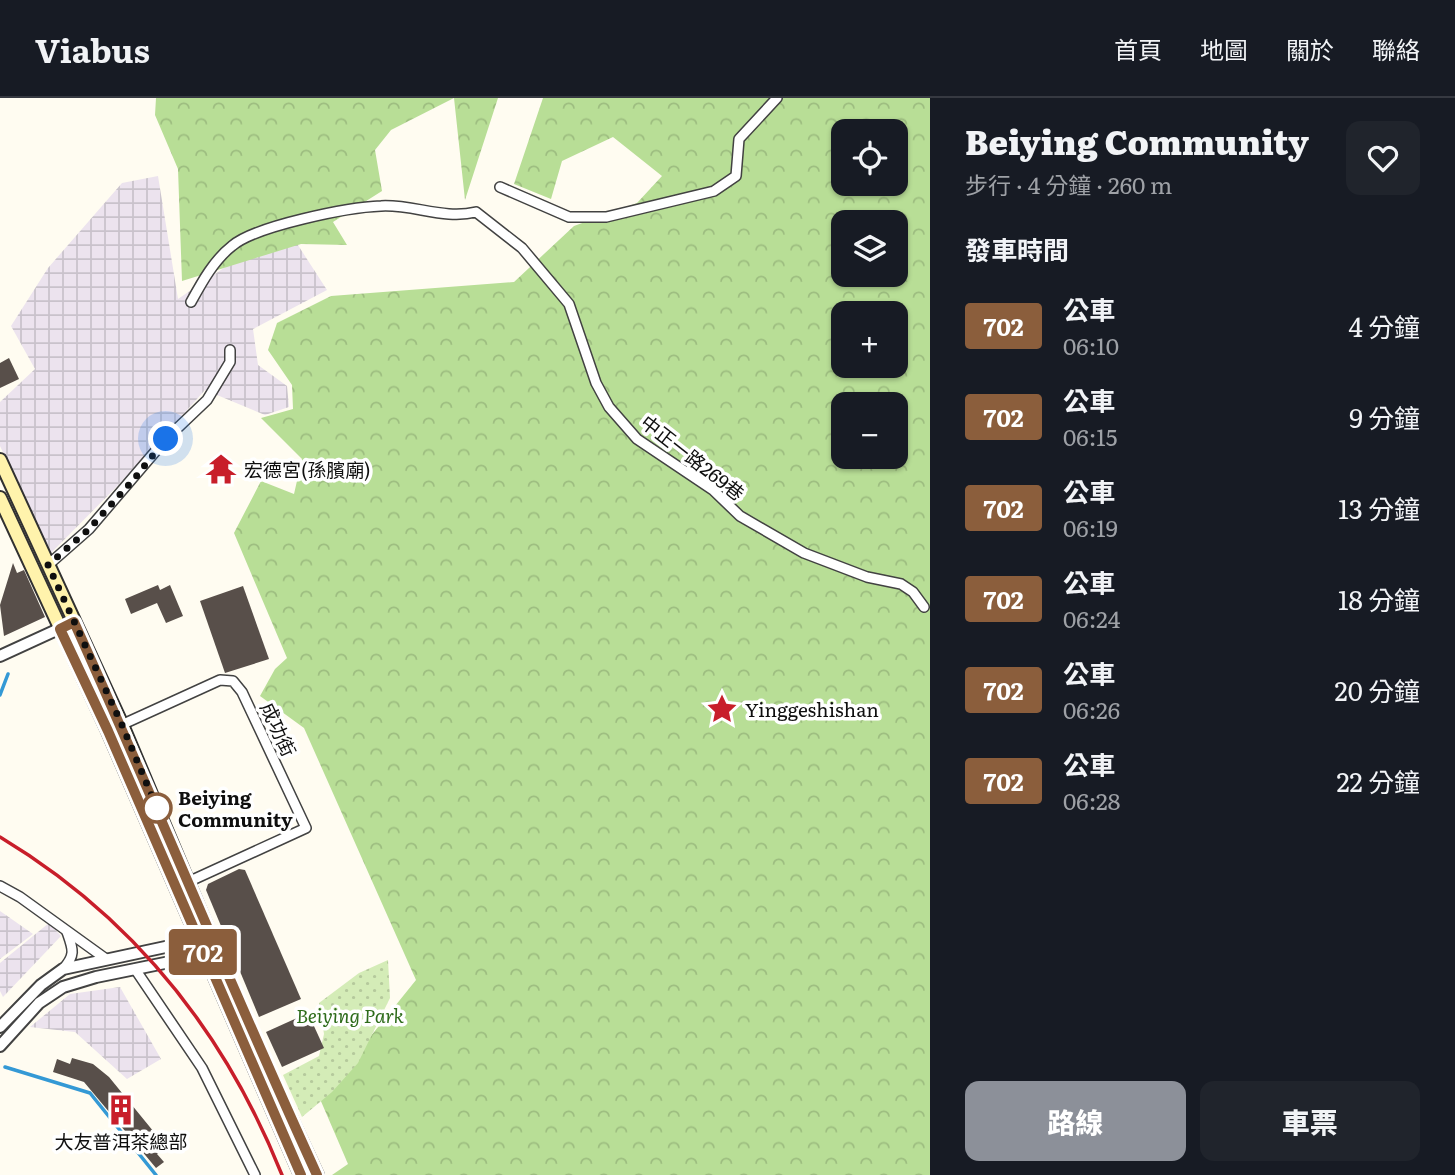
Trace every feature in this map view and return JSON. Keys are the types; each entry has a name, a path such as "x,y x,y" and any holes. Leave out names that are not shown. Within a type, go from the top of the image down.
{"main road":[{"path":"0,460 122,725 213,943 317,1175"},
{"path":"0,498 108,731 301,1175"}],"street":[{"path":"500,187 569,216 606,217 714,191 736,176 739,139 777,98"},
{"name":"中正一路269巷","path":"191,302 206,275 232,245 260,232 332,214 382,206 460,216 476,212 522,248 569,304 596,383 609,407 637,439 713,490 740,516 804,553 867,577 901,584 913,592 924,607"},
{"path":"48,565 89,529 166,439 207,400 230,362 230,350"},
{"path":"0,656 74,622"},
{"name":"成功街","path":"122,725 219,680 233,681 242,692 306,828 188,882"},
{"path":"108,731 122,725"},
{"path":"0,886 20,897 106,958"},
{"path":"0,1027 41,985 71,960 73,953 66,930"},
{"path":"0,1046 39,1003 55,991 84,980 204,955 213,943 198,940 63,969"},
{"path":"135,969 201,1068 255,1175"}],"shaded area":[{"path":"158,176 178,299 246,253 294,239 327,290 253,329 258,365 287,386 289,407 265,415 205,390 139,464 51,553 0,446 0,402 35,369 11,326 48,268 122,183"},
{"path":"0,911 33,934 0,959"},
{"path":"49,923 61,936 3,997 0,991 0,963"},
{"path":"120,987 161,1059 127,1079 75,1032 30,1027 70,994"}],"green space":[{"path":"156,98 454,98 391,130 375,150 382,191 333,222 347,245 301,244 182,281 178,169 155,115"},
{"path":"454,98 498,98 465,200"},
{"path":"543,98 930,98 930,1175 332,1175 348,1164 320,1099 416,980 304,728 260,696 275,669 287,658 234,533 261,481 294,494 302,459 261,418 293,409 292,385 268,350 277,323 331,296 514,282 574,226 637,203 662,176 613,137 562,161 551,199 514,184"},
{"name":"Beiying Park","path":"388,960 390,998 358,1063 332,1092 302,1117 283,1075 319,1056 324,1034 319,1003 359,973"}],"building":[{"path":"9,358 19,379 0,388 0,363"},
{"path":"13,563 17,573 24,570 45,617 4,636 0,605"},
{"path":"158,585 160,590 170,585 183,616 166,623 157,603 131,614 125,599"},
{"path":"243,586 269,659 225,673 200,601"},
{"path":"239,869 245,870 301,999 259,1017 206,890 208,884"},
{"path":"308,1013 324,1048 282,1067 266,1032"},
{"name":"大友普洱茶總部","path":"72,1058 93,1064 109,1077 158,1137 155,1140 163,1149 157,1154 164,1162 156,1168 84,1082 53,1072 57,1059 70,1064"}],"waterway":[{"path":"0,695 8,674"},
{"path":"5,1067 90,1093 156,1175"}],"railway":[{"path":"0,837 92,903 133,941 170,982 233,1073 282,1175"}],"bus line":[{"name":"702","path":"301,1175 108,731 60,629 74,622 122,725 250,1030 317,1175"}],"place":[{"name":"宏德宮(孫臏廟)","path":"221,469"},
{"name":"Yinggeshishan","path":"722,709"},
{"name":"Beiying Community","path":"157,808"},
{"name":"大友普洱茶總部","path":"121,1110"}],"route":[{"path":"157,808 159,813 122,725 48,565 89,529 166,439"}]}
